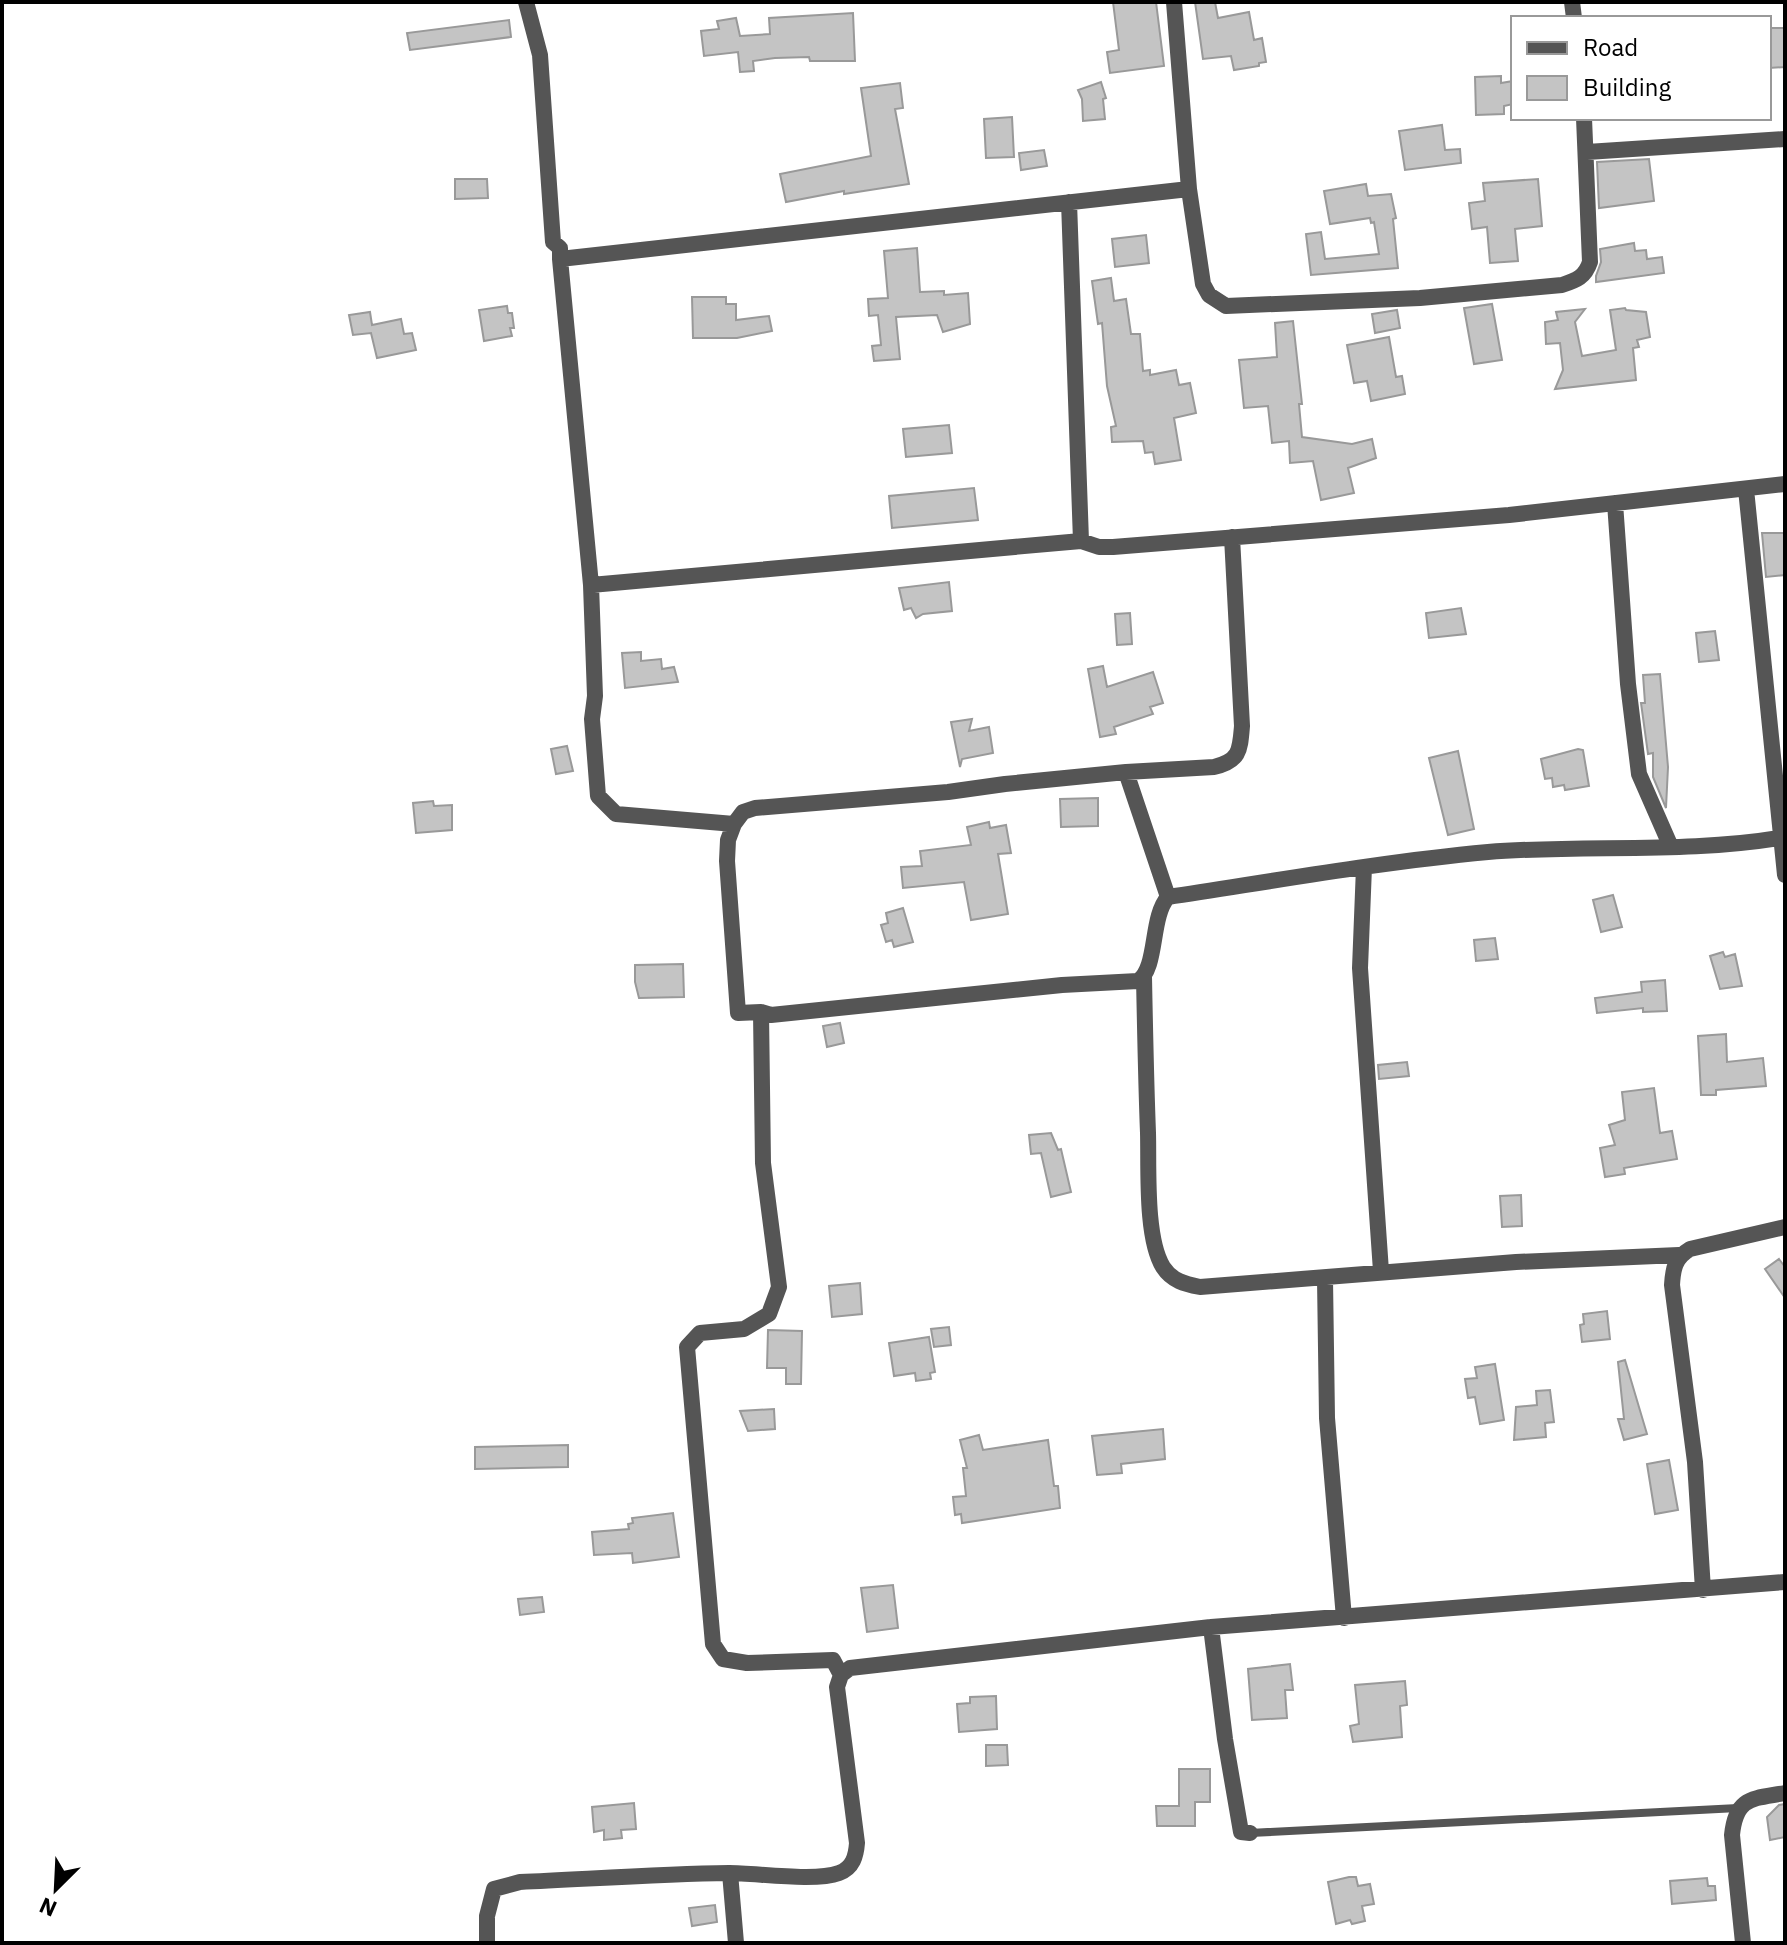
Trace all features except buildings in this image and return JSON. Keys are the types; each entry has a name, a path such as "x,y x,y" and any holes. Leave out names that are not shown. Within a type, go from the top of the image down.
{"street":[{"path":"526,2 540,55 553,242 560,248 591,585 595,696 592,719 598,796 616,814 734,824"},
{"path":"1174,2 1189,189 1203,284 1217,302 1235,307 1420,298 1562,285 1576,280 1587,273 1590,262 1584,120"},
{"path":"1587,152 1785,139"},
{"path":"560,259 1189,189"},
{"path":"1069,202 1081,541"},
{"path":"591,585 1081,541 1099,547 1113,547 1509,515 1785,484"},
{"path":"1746,489 1784,837 1785,875"},
{"path":"1615,503 1628,684 1639,774 1671,847"},
{"path":"1144,977 1138,981 1062,985 771,1015 738,1013 728,840 743,812 755,808 1227,764 1240,748 1242,726 1232,537"},
{"path":"1126,772 1168,897"},
{"path":"1784,837 1722,846 1488,852 1364,867 1168,897 1160,910 1144,977 1148,1184 1158,1259 1165,1271 1179,1282 1200,1287 1262,1280 1325,1279 1381,1271 1679,1255 1690,1249 1785,1227"},
{"path":"1364,867 1360,968 1381,1271"},
{"path":"761,1012 763,1163 779,1287 769,1314 744,1329 700,1333 687,1347 713,1644 723,1659 747,1663 833,1660 841,1675"},
{"path":"1679,1255 1673,1268 1672,1285 1695,1462 1703,1590"},
{"path":"1325,1279 1327,1418 1344,1618"},
{"path":"487,1943 487,1916 494,1889 520,1882 730,1873 839,1874 853,1863 857,1843 837,1687 841,1675 850,1668 1211,1627 1785,1582"},
{"path":"1211,1627 1241,1832 1250,1833"},
{"path":"1743,1943 1732,1835 1738,1808 1747,1800 1785,1793"},
{"path":"730,1873 736,1943"}],"lane":[{"path":"1250,1833 1738,1808"}]}
